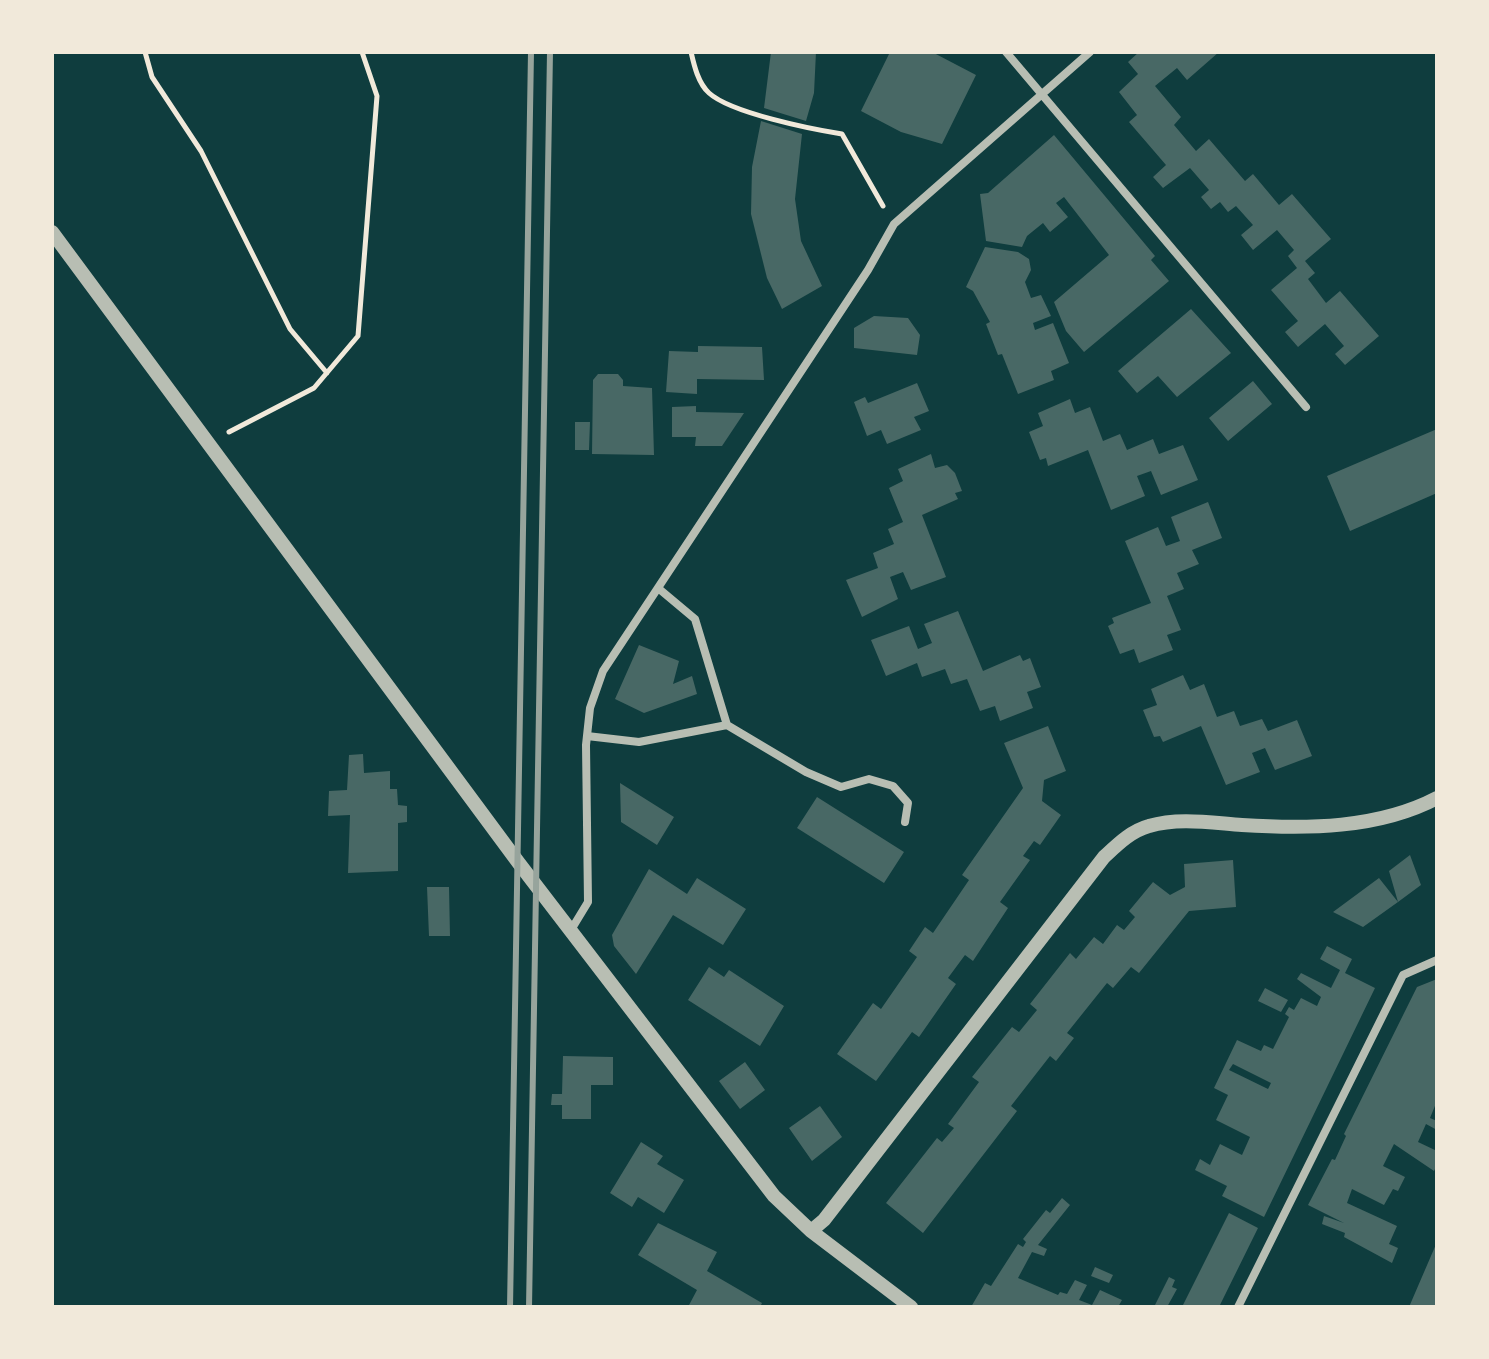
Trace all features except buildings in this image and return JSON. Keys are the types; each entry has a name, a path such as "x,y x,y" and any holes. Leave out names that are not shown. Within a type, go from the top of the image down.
{"street":[{"path":"1006,52 1306,407"},
{"path":"571,930 588,902 587,736 590,708 603,671 868,270 894,224 1090,52"},
{"path":"52,232 210,441 364,656 774,1196 811,1231 911,1307"},
{"path":"658,588 695,619 727,725"},
{"path":"587,736 639,742 727,725 806,772 841,787 869,779 893,786 908,803 905,822"},
{"path":"811,1231 824,1220 1104,857 1130,834 1151,825 1185,822 1312,827 1407,811 1437,798"},
{"path":"1238,1307 1403,975 1437,960"}],"path":[{"path":"145,52 152,77 201,151 290,329 327,373"},
{"path":"210,441 314,388 358,336 377,96 362,52"},
{"path":"691,52 697,74 709,93 752,112 842,134 894,224"}],"railway":[{"path":"510,1307 531,52"},
{"path":"529,1307 550,52"}]}
